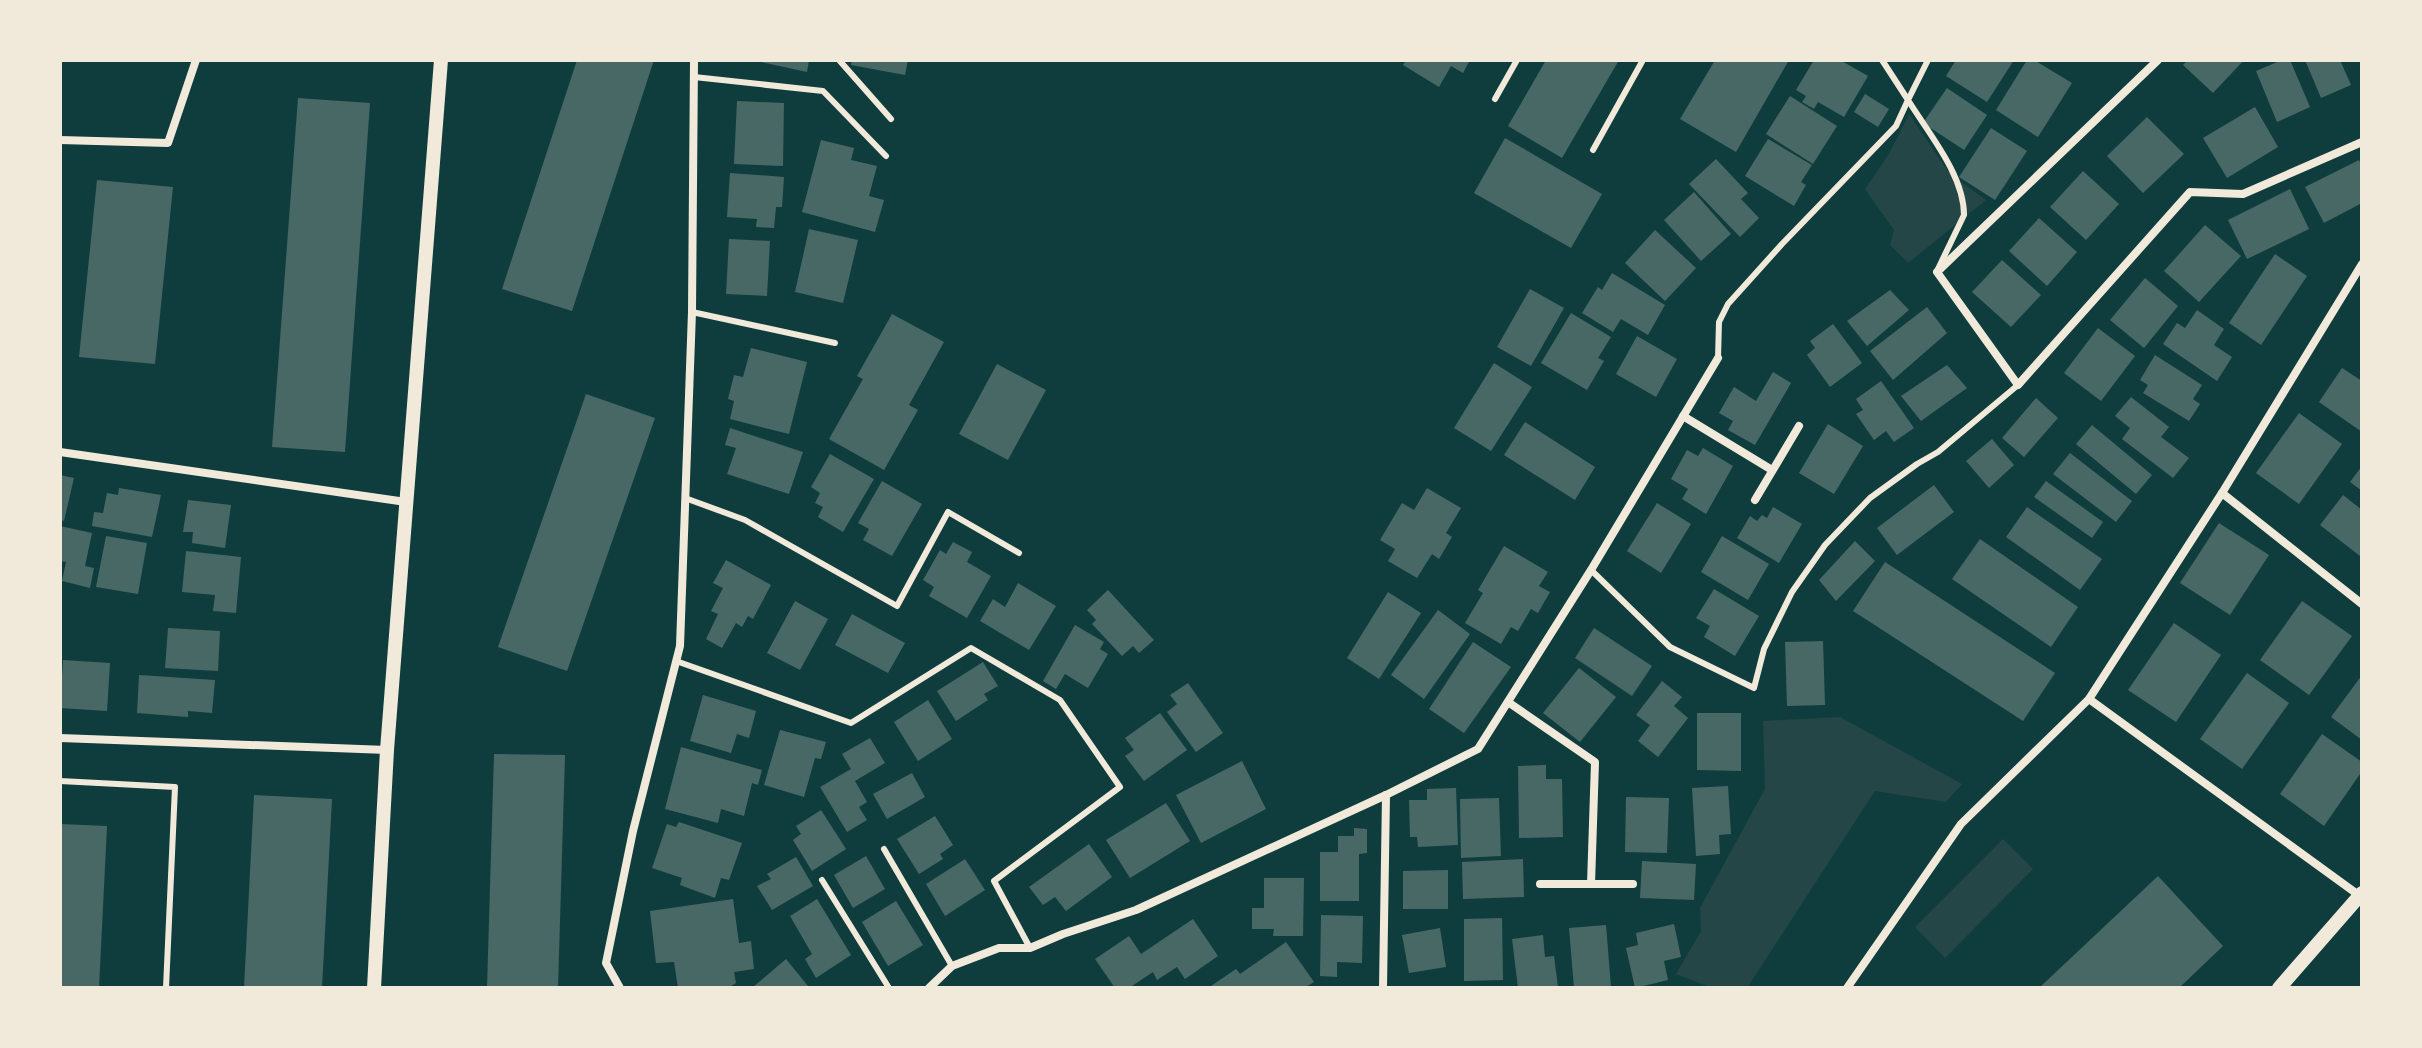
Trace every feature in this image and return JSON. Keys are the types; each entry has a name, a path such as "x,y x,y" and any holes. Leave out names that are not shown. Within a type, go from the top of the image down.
{"street":[{"path":"60,140 168,143 196,60"},
{"path":"374,988 387,750 441,60"},
{"path":"620,988 606,963 633,831 680,646 692,312 694,60"},
{"path":"2158,60 1937,272 2018,385 2190,192 2243,194 2362,142"},
{"path":"1847,988 1961,824 2089,699 2359,276 2362,264"},
{"path":"929,988 952,966 999,948 1030,948 1136,910 1386,795 1478,749 1591,570 1718,358"},
{"path":"1683,416 1772,470"},
{"path":"1755,500 1799,426"},
{"path":"60,452 406,502"},
{"path":"2222,493 2362,604"},
{"path":"2089,699 2361,896 2279,988"},
{"path":"1508,702 1595,762 1591,884"},
{"path":"60,738 387,750"},
{"path":"1383,988 1386,795"},
{"path":"1540,884 1633,884"}],"lane":[{"path":"839,60 891,119"},
{"path":"1495,99 1517,60"},
{"path":"1593,150 1643,60"},
{"path":"1882,60 1959,182 1964,215 1937,272"},
{"path":"1718,358 1719,322 1728,304 1896,126 1928,60"},
{"path":"694,77 823,91 886,156"},
{"path":"692,312 835,343"},
{"path":"1591,570 1670,647 1754,688 1764,649 1792,592 1825,545 1870,498 1938,452 2018,385"},
{"path":"685,498 745,520 897,606 948,512 1019,553"},
{"path":"676,661 851,723 971,648 1060,700 1120,787 994,881 1030,948"},
{"path":"60,781 175,787 166,988"},
{"path":"884,849 952,966"},
{"path":"822,880 889,988"}],"shaded area":[{"path":"1909,114 1950,174 1986,200 1908,263 1890,245 1894,230 1865,189 1889,154"},
{"path":"1840,717 1962,784 1946,802 1875,791 1747,988 1712,988 1676,974 1701,931 1700,908 1765,789 1763,721"},
{"path":"2003,839 2033,869 1945,958 1915,927"}],"building":[{"path":"577,60 654,60 572,311 502,289"},
{"path":"752,60 809,60 807,72"},
{"path":"852,60 908,60 905,75 851,65"},
{"path":"1406,60 1470,60 1463,73 1451,66 1439,87 1403,65"},
{"path":"1546,60 1619,60 1562,158 1508,126"},
{"path":"1715,60 1789,60 1736,152 1680,119"},
{"path":"1814,60 1840,60 1868,76 1844,117 1818,102 1814,109 1802,102 1806,96 1796,90"},
{"path":"1956,60 2014,60 1987,102 1946,76"},
{"path":"2027,60 2034,60 2072,83 2038,137 1996,110"},
{"path":"2188,60 2244,60 2213,93 2183,65"},
{"path":"2282,60 2290,60 2310,107 2277,122 2256,71"},
{"path":"2305,60 2340,60 2351,85 2321,98"},
{"path":"1947,88 1987,115 1964,150 1923,123"},
{"path":"1865,94 1889,109 1878,127 1854,112"},
{"path":"1790,96 1837,126 1813,164 1766,134"},
{"path":"298,98 370,103 345,452 272,447"},
{"path":"737,101 784,103 783,166 734,164"},
{"path":"2255,107 2278,147 2227,178 2203,138"},
{"path":"2147,117 2184,154 2143,193 2107,156"},
{"path":"1991,128 2027,151 1995,200 1959,177"},
{"path":"1505,138 1602,194 1571,248 1474,193"},
{"path":"1768,139 1812,165 1801,182 1806,185 1794,206 1745,176"},
{"path":"821,140 854,148 851,160 877,166 869,196 884,200 875,232 802,212"},
{"path":"1716,159 1748,193 1741,199 1759,218 1740,237 1689,184"},
{"path":"2359,160 2362,166 2362,203 2324,223 2305,187"},
{"path":"2083,171 2119,204 2086,240 2050,207"},
{"path":"730,173 784,177 782,207 776,207 774,228 756,227 757,219 727,217"},
{"path":"97,180 173,187 155,364 79,357"},
{"path":"2290,189 2309,229 2247,259 2228,220"},
{"path":"1694,192 1731,234 1701,261 1664,220"},
{"path":"2039,218 2077,252 2047,286 2009,251"},
{"path":"2205,225 2241,256 2199,302 2164,271"},
{"path":"809,229 858,240 843,303 795,292"},
{"path":"1655,230 1696,268 1665,301 1625,263"},
{"path":"729,239 770,241 767,296 726,294"},
{"path":"2275,254 2307,276 2261,345 2229,323"},
{"path":"2002,260 2041,295 2011,327 1972,292"},
{"path":"1612,273 1665,305 1648,335 1621,319 1613,332 1582,313 1598,287 1602,290"},
{"path":"2145,278 2178,306 2144,348 2110,320"},
{"path":"1530,289 1564,308 1531,366 1497,347"},
{"path":"1890,290 1909,310 1867,346 1847,321"},
{"path":"1927,307 1947,333 1893,380 1870,351"},
{"path":"2197,310 2224,329 2214,345 2232,357 2217,381 2163,344 2177,323 2185,328"},
{"path":"1571,313 1611,337 1598,358 1604,361 1587,390 1541,363"},
{"path":"892,314 944,342 909,405 918,410 884,470 829,439 863,379 857,376"},
{"path":"1833,324 1862,363 1830,387 1807,355 1815,348 1810,341"},
{"path":"2098,328 2135,356 2101,401 2064,373"},
{"path":"1637,336 1677,359 1656,397 1616,374"},
{"path":"751,348 807,362 789,434 730,419 734,401 728,399 734,375 743,377"},
{"path":"2155,355 2202,385 2193,399 2200,404 2189,421 2143,393 2148,385 2140,380"},
{"path":"1494,363 1532,387 1491,451 1454,428"},
{"path":"997,364 1046,390 1008,460 959,434"},
{"path":"1947,365 1967,388 1921,421 1901,396"},
{"path":"2342,368 2362,381 2362,432 2319,402"},
{"path":"1773,372 1791,383 1755,445 1728,430 1733,421 1719,413 1734,387 1756,401"},
{"path":"1881,381 1914,428 1894,442 1886,431 1874,440 1856,414 1863,410 1856,399"},
{"path":"586,394 655,418 567,671 498,647"},
{"path":"2131,397 2169,427 2161,437 2189,458 2173,478 2122,439 2130,428 2115,416"},
{"path":"2036,398 2058,418 2024,457 2002,438"},
{"path":"2299,413 2342,444 2299,504 2256,473"},
{"path":"1525,422 1595,467 1575,500 1504,455"},
{"path":"1828,424 1863,446 1834,494 1799,473"},
{"path":"2092,425 2152,475 2136,494 2076,444"},
{"path":"730,428 803,452 789,494 727,474 736,448 725,445"},
{"path":"1992,439 2014,465 1989,488 1966,461"},
{"path":"1703,448 1733,466 1706,514 1682,499 1688,489 1671,479 1687,450 1698,456"},
{"path":"2070,453 2132,501 2116,522 2053,474"},
{"path":"830,454 874,479 843,532 818,517 823,507 815,503 820,493 811,487"},
{"path":"2362,466 2362,491 2350,482"},
{"path":"60,475 74,478 64,521 60,520"},
{"path":"882,481 922,504 892,556 863,540 869,529 858,523"},
{"path":"2046,481 2103,522 2092,538 2034,497"},
{"path":"1934,485 1954,512 1897,555 1877,528"},
{"path":"119,488 161,495 152,537 92,526 94,512 103,513 107,493 118,495"},
{"path":"1427,488 1461,508 1446,533 1452,537 1439,559 1432,554 1417,578 1388,561 1395,549 1380,540 1402,503 1414,510"},
{"path":"2343,495 2362,510 2360,556 2320,525"},
{"path":"188,500 231,505 225,548 192,543 193,532 183,532"},
{"path":"1657,503 1691,524 1661,573 1627,551"},
{"path":"1773,507 1802,524 1779,563 1737,538 1750,516 1757,521 1762,515 1767,518"},
{"path":"2027,507 2102,559 2080,590 2006,537"},
{"path":"2219,523 2269,555 2230,615 2180,583"},
{"path":"60,526 92,533 85,566 94,568 90,588 62,581 66,562 60,561"},
{"path":"106,536 147,543 138,594 96,587"},
{"path":"1722,536 1769,564 1748,600 1701,572"},
{"path":"1980,539 2078,607 2051,647 1952,579"},
{"path":"1855,541 1875,561 1836,601 1819,580"},
{"path":"953,542 972,552 967,562 991,576 967,618 929,596 934,587 923,580 940,550 946,554"},
{"path":"1504,546 1548,572 1539,586 1550,592 1538,613 1531,609 1518,631 1511,627 1501,644 1465,623 1483,593 1478,590"},
{"path":"186,551 241,557 236,613 213,611 215,595 182,592"},
{"path":"726,560 771,585 753,619 748,616 742,627 736,623 722,648 706,639 718,614 711,611 723,588 713,583"},
{"path":"1885,562 2055,673 2023,721 1853,611"},
{"path":"1018,583 1056,606 1029,650 980,621 993,599 1005,607"},
{"path":"1714,589 1759,616 1735,656 1704,637 1710,626 1696,618"},
{"path":"1108,590 1154,640 1139,653 1133,646 1122,656 1092,624 1096,620 1087,610"},
{"path":"1388,592 1421,613 1379,679 1347,658"},
{"path":"795,601 828,619 800,670 767,653"},
{"path":"2302,601 2352,636 2309,695 2260,660"},
{"path":"1438,610 1470,634 1424,699 1391,675"},
{"path":"852,614 905,643 888,673 835,645"},
{"path":"2174,623 2221,655 2176,722 2128,690"},
{"path":"1075,625 1104,642 1100,649 1108,654 1088,688 1065,674 1056,689 1043,681"},
{"path":"168,628 220,631 218,671 165,668"},
{"path":"1594,628 1652,666 1632,696 1575,658"},
{"path":"1823,641 1825,705 1787,706 1785,642"},
{"path":"1473,642 1511,667 1464,733 1429,709"},
{"path":"63,660 110,663 107,711 60,708"},
{"path":"983,662 998,686 984,694 988,700 956,721 937,691"},
{"path":"1579,668 1616,697 1580,742 1543,713"},
{"path":"2247,673 2289,703 2242,769 2200,739"},
{"path":"139,675 215,680 212,713 188,711 188,717 137,713"},
{"path":"2362,675 2362,740 2331,717"},
{"path":"1662,681 1682,697 1674,706 1688,718 1658,757 1638,741 1650,725 1636,715"},
{"path":"1188,683 1223,733 1196,752 1167,712 1177,704 1170,695"},
{"path":"703,695 756,711 749,738 737,734 731,753 690,741"},
{"path":"928,700 952,739 918,761 894,722"},
{"path":"1160,713 1187,750 1144,781 1125,756 1134,750 1125,738"},
{"path":"1697,713 1741,713 1741,771 1697,770"},
{"path":"780,730 826,742 821,759 815,758 804,797 764,785"},
{"path":"2322,734 2362,762 2362,771 2324,826 2280,794"},
{"path":"870,738 885,763 855,781 867,802 859,807 867,820 847,832 820,787 851,769 842,754"},
{"path":"681,747 762,770 758,785 752,783 744,816 721,809 718,823 665,809"},
{"path":"494,754 565,755 558,988 487,988"},
{"path":"1242,761 1266,809 1201,843 1176,795"},
{"path":"1546,765 1546,779 1562,779 1563,837 1519,838 1518,766"},
{"path":"912,773 925,797 887,819 873,794"},
{"path":"1728,786 1731,834 1719,835 1720,854 1696,856 1692,788"},
{"path":"1456,788 1458,845 1418,847 1417,837 1410,837 1409,800 1427,800 1427,789"},
{"path":"254,795 332,799 322,988 244,988"},
{"path":"1626,797 1669,798 1667,853 1625,852"},
{"path":"1499,798 1501,856 1461,858 1460,799"},
{"path":"1166,803 1190,841 1130,878 1106,840"},
{"path":"821,810 846,849 812,871 793,840 801,834 796,826"},
{"path":"935,816 953,845 940,854 943,859 919,874 897,839"},
{"path":"679,822 742,843 729,880 721,878 715,898 680,885 682,878 652,868 667,824 676,827"},
{"path":"60,824 107,826 99,988 60,988"},
{"path":"1354,828 1367,829 1367,853 1359,854 1359,901 1320,901 1320,852 1338,852 1338,836 1354,836"},
{"path":"1089,844 1112,877 1066,911 1055,897 1043,905 1029,887"},
{"path":"866,856 885,889 853,908 834,875"},
{"path":"796,857 813,886 772,910 757,886 771,879 767,874"},
{"path":"965,859 985,890 945,916 926,884"},
{"path":"1523,859 1524,897 1463,899 1462,862"},
{"path":"1642,861 1696,864 1694,900 1640,898"},
{"path":"1448,870 1448,909 1403,909 1403,871"},
{"path":"2158,876 2223,946 2179,988 2039,988"},
{"path":"1264,878 1304,878 1303,936 1273,936 1274,929 1252,929 1252,908 1264,908"},
{"path":"733,899 739,943 751,941 754,969 734,972 736,983 728,988 678,988 674,962 656,963 650,911"},
{"path":"817,899 851,955 816,978 805,959 812,954 790,916"},
{"path":"896,901 923,945 888,966 862,922"},
{"path":"1321,915 1363,916 1362,963 1337,962 1337,977 1320,976"},
{"path":"1502,918 1503,980 1464,981 1464,919"},
{"path":"1193,919 1218,956 1185,979 1177,967 1157,980 1153,972 1129,988 1115,988 1095,959 1129,936 1141,954"},
{"path":"1674,924 1681,957 1664,961 1668,980 1635,988 1626,948 1638,945 1636,933"},
{"path":"1606,925 1611,987 1574,988 1569,928"},
{"path":"1440,928 1446,967 1409,973 1402,935"},
{"path":"1543,935 1545,957 1554,956 1558,987 1518,988 1512,939"},
{"path":"1286,942 1314,982 1304,988 1208,988 1236,969 1240,974"},
{"path":"786,959 808,986 806,988 752,988"}]}
